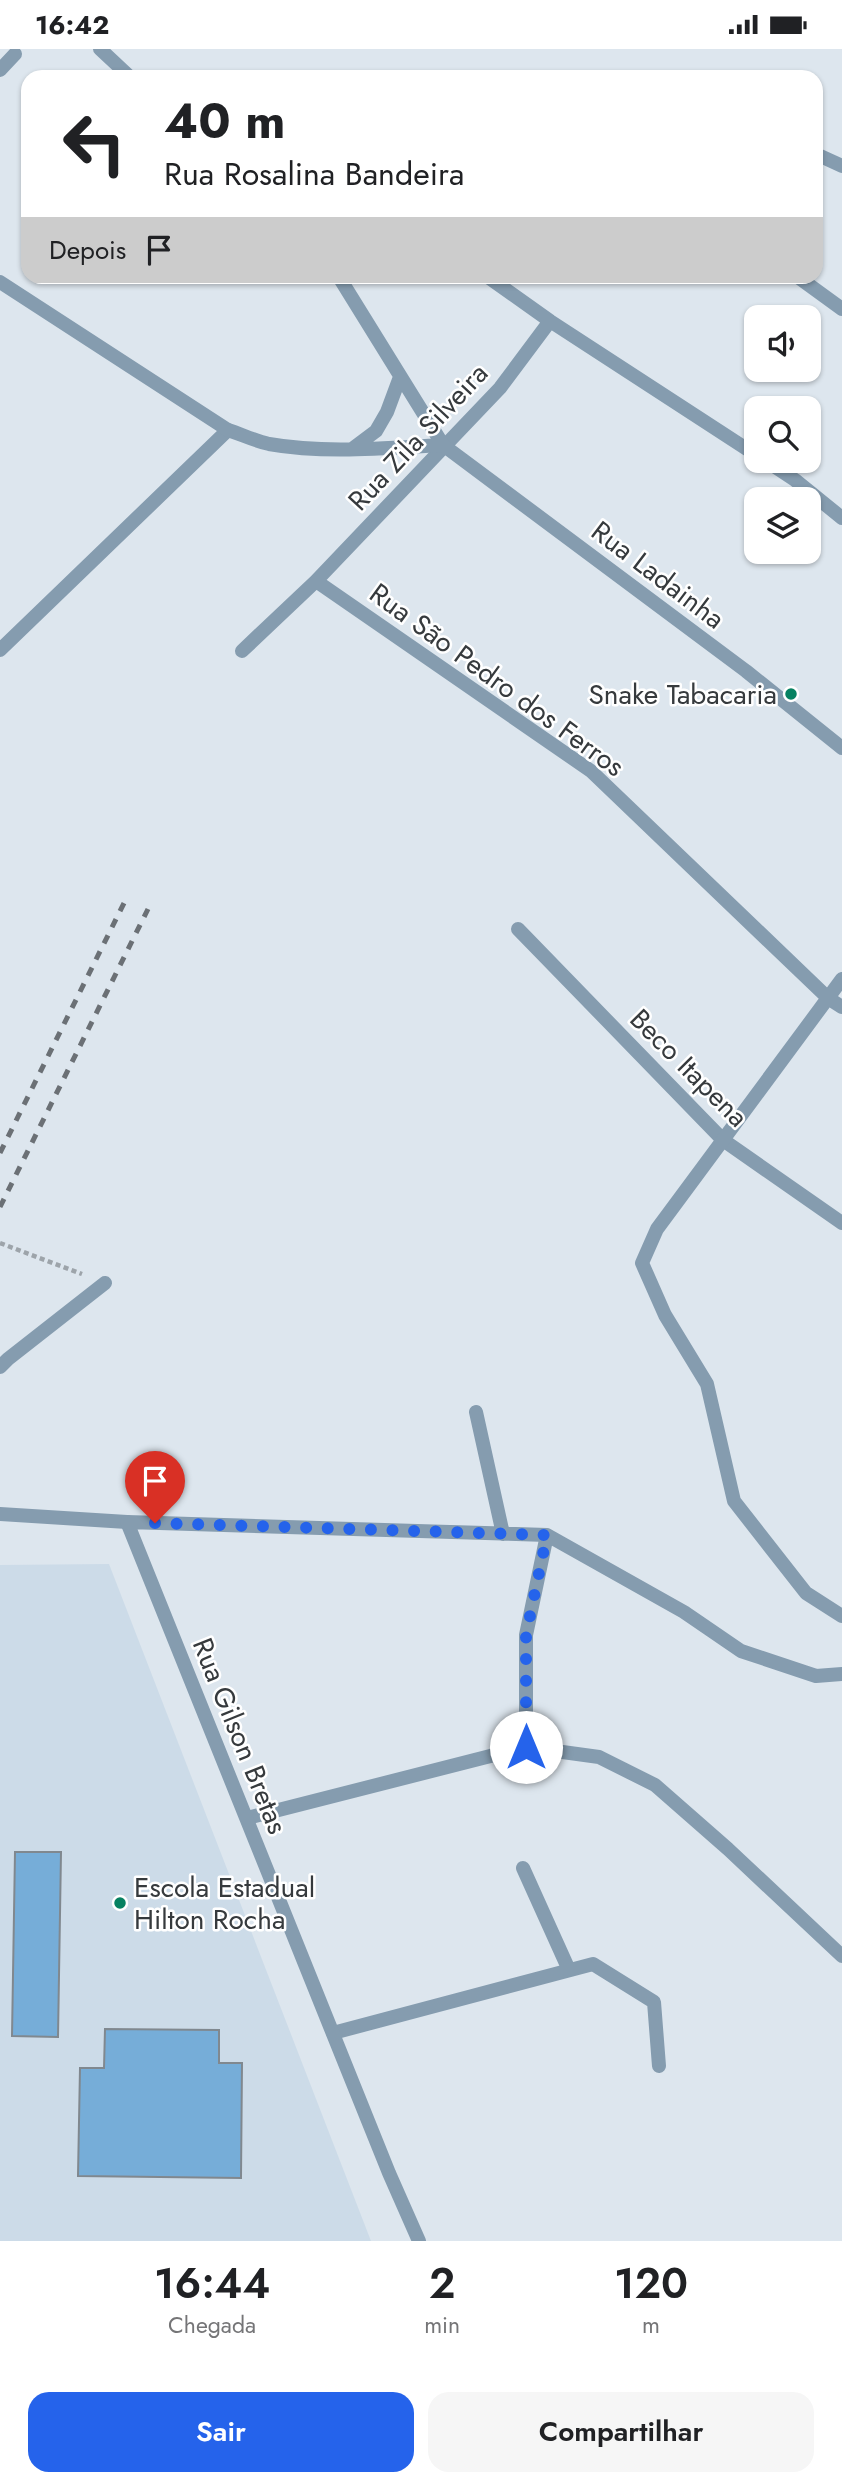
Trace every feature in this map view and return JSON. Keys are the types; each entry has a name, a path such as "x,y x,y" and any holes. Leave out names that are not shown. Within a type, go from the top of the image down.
{"street":[{"path":"100,49 122,70"},
{"path":"0,70 15,54"},
{"path":"823,157 842,166"},
{"path":"0,282 228,430 267,444 352,449 443,446"},
{"path":"342,284 443,446"},
{"path":"498,284 744,447"},
{"path":"808,284 842,309"},
{"name":"Rua Zila Silveira","path":"316,581 500,388 550,321"},
{"path":"352,449 376,431 387,412 400,377"},
{"path":"0,650 228,430"},
{"name":"Rua Ladainha","path":"443,446 746,671 842,748"},
{"path":"784,473 842,518"},
{"path":"242,651 316,581"},
{"name":"Rua São Pedro dos Ferros","path":"316,581 591,771 828,998 842,1007"},
{"name":"Beco Itapena","path":"518,929 723,1140 842,1223"},
{"path":"842,979 657,1229 642,1263 665,1315 707,1384 734,1501 806,1593 842,1616"},
{"path":"0,1367 105,1283"},
{"path":"476,1412 503,1534"},
{"path":"0,1514 127,1522 547,1535 684,1612 741,1651 816,1676 842,1674"},
{"name":"Rua Gilson Bretas","path":"127,1522 419,2241"},
{"path":"526,1747 526,1635 547,1535"},
{"path":"247,1818 526,1747 600,1757 655,1785 842,1956"},
{"path":"523,1868 569,1971"},
{"path":"333,2033 593,1964 654,2002 659,2066"}],"path":[{"path":"0,1243 105,1283"}],"shaded area":[{"name":"Escola Estadual Hilton Rocha","path":"109,1564 371,2241 0,2241 0,1565"}],"building":[{"path":"15,1852 61,1852 58,2037 12,2036"},
{"path":"105,2029 219,2030 219,2063 242,2063 241,2178 78,2176 80,2068 104,2068"}],"railway":[{"path":"0,1153 127,897"},
{"path":"0,1207 148,909"}],"place":[{"name":"Snake Tabacaria","path":"791,694"},
{"name":"Escola Estadual Hilton Rocha","path":"120,1903"}],"route":[{"path":"155,1523 547,1535 526,1635 526,1747"}]}
